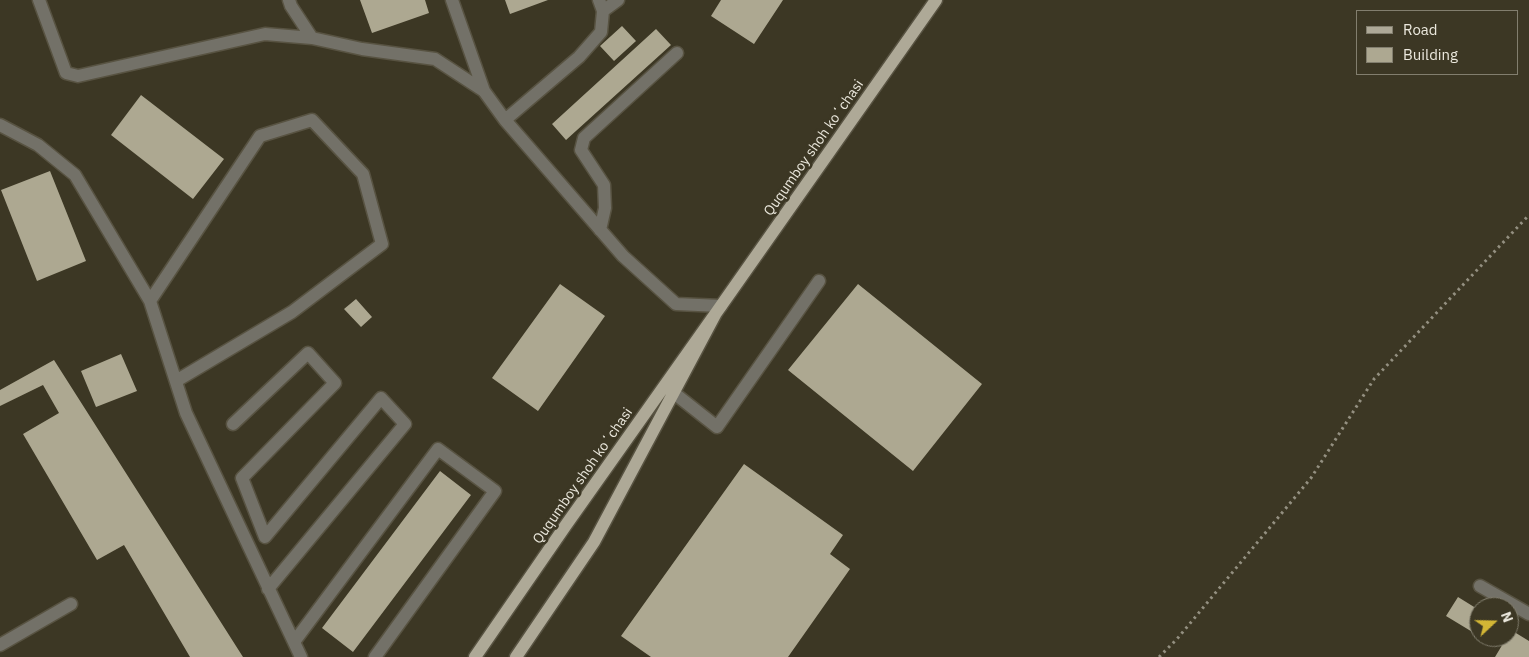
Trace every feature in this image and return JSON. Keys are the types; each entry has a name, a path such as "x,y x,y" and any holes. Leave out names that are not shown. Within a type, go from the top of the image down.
{"main road":[{"name":"Ququmboy shoh koʻchasi","path":"475,657 936,0"},
{"name":"Ququmboy shoh koʻchasi","path":"516,657 594,542 719,309"}],"street":[{"path":"39,0 66,72 78,76 265,34 312,38 362,49 435,59 484,91"},
{"path":"289,0 312,38"},
{"path":"452,0 484,91 505,120 600,230 623,256 676,304 719,309"},
{"path":"505,120 579,57 601,32 601,6 618,0"},
{"path":"600,230 605,208 604,185 581,150 584,138 677,53"},
{"path":"150,301 260,136 312,120 363,174 382,244 292,312 176,381"},
{"path":"0,125 38,145 75,175 150,301 186,413 301,657"},
{"path":"674,393 717,426 819,281"},
{"path":"233,424 308,353 335,383 242,478 264,538 381,398 406,424 268,589"},
{"path":"294,642 438,449 495,491 375,657"},
{"path":"1480,586 1529,614"},
{"path":"0,645 71,604"}],"path":[{"path":"1159,657 1177,639 1311,478 1374,379 1529,215"}],"building":[{"path":"360,0 425,0 429,13 372,33"},
{"path":"505,0 548,0 510,14"},
{"path":"721,0 783,0 754,44 711,16"},
{"path":"622,26 636,41 614,61 600,46"},
{"path":"656,29 671,45 566,140 552,124"},
{"path":"141,95 224,159 193,199 111,135"},
{"path":"50,171 86,261 37,281 1,190"},
{"path":"560,284 605,316 538,411 492,378"},
{"path":"858,284 982,384 913,471 788,370"},
{"path":"356,299 372,317 361,327 344,309"},
{"path":"121,354 137,391 96,407 81,371"},
{"path":"54,360 243,657 190,657 124,545 97,560 23,434 59,413 43,385 0,406 0,390"},
{"path":"744,464 843,535 830,554 850,569 788,657 651,657 621,636"},
{"path":"440,471 471,495 353,652 322,628"},
{"path":"1458,597 1469,604 1469,630 1446,616"},
{"path":"1519,635 1529,641 1529,657 1495,657 1501,647 1519,647"}]}
